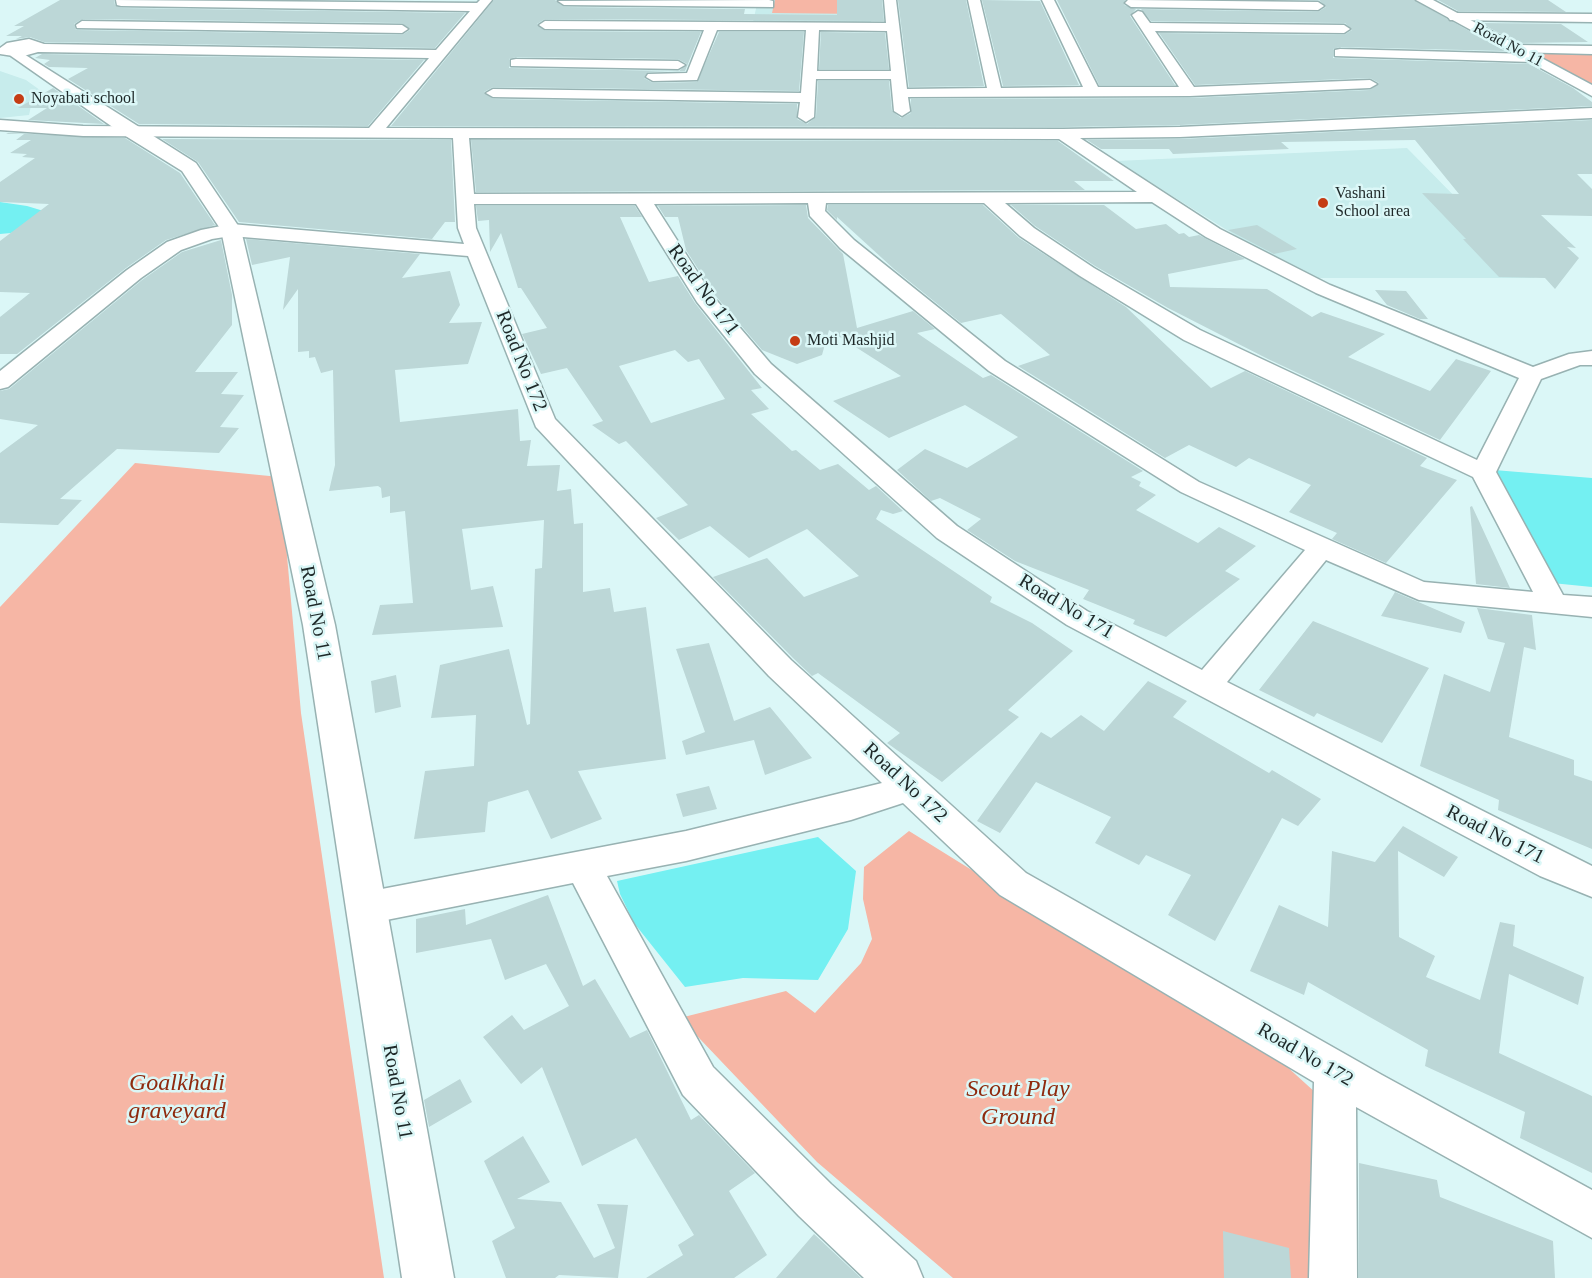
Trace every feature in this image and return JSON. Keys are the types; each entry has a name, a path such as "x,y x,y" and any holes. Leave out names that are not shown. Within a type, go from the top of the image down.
{"street":[{"path":"890,0 905,135"},
{"path":"974,0 995,93"},
{"path":"1048,0 1093,93"},
{"name":"Road No 11","path":"1424,0 1592,91"},
{"path":"892,21 768,11 565,1 536,38 700,37 768,11 813,27 892,21"},
{"path":"1129,2 1190,92"},
{"path":"1129,2 1315,3 1373,55"},
{"path":"20,47 74,29 114,6 424,7 483,4"},
{"path":"373,133 483,4"},
{"path":"1537,6 1555,17"},
{"path":"377,53 424,7"},
{"path":"1454,17 1592,18"},
{"path":"1143,21 1332,18"},
{"path":"1143,21 1352,35"},
{"path":"545,25 700,37"},
{"path":"805,135 813,27"},
{"path":"74,29 402,29"},
{"path":"506,76 693,77 698,65 700,37"},
{"path":"529,46 490,97 808,98"},
{"path":"20,47 438,54"},
{"name":"Road No 11","path":"20,47 130,131 189,167 231,230 319,625 429,1278"},
{"path":"1516,49 1592,50"},
{"path":"900,93 1190,92 1374,88 1340,53 1532,58"},
{"path":"516,63 698,65"},
{"path":"810,75 898,75"},
{"path":"1392,106 1406,122"},
{"path":"0,125 83,131 373,133 468,125 805,135 1063,134 1180,132 1592,113"},
{"name":"Road No 172","path":"468,125 467,228 544,422 780,668 1013,884 1335,1072 1592,1215"},
{"path":"1063,134 1213,233 1323,289 1532,375 1577,359 1592,358"},
{"path":"466,199 817,200 1156,197"},
{"path":"990,198 1028,232 1077,265 1192,335 1483,472 1553,603"},
{"name":"Road No 171","path":"643,200 704,298 763,369 947,532 1077,618 1553,866 1592,882"},
{"path":"817,200 816,212 847,244 997,366 1190,487 1419,591 1592,607"},
{"path":"0,382 134,274 174,246 208,234 231,230 477,251"},
{"path":"1483,472 1532,375"},
{"path":"1207,685 1322,547"},
{"path":"366,908 582,864 686,846 851,806 909,787"},
{"path":"582,864 698,1081 815,1200 899,1278"},
{"path":"1333,1278 1335,1072"}],"shaded area":[{"path":"758,0 870,0 871,26 752,26"},
{"name":"Noyabati school","path":"0,71 26,80 44,93 31,106 29,115 0,118"},
{"name":"Vashani School area","path":"1407,148 1535,278 1304,278 1116,161"}],"green space":[{"path":"775,0 863,0 862,14 772,13"},
{"path":"1520,51 1592,53 1592,89"},
{"name":"Goalkhali graveyard","path":"135,463 280,477 301,713 384,1278 0,1278 0,607"},
{"name":"Scout Play Ground","path":"909,831 1284,1064 1338,1113 1340,1278 953,1278 817,1162 680,1018 786,991 815,1013 861,963 872,939 863,899 864,867"}],"water":[{"path":"0,202 47,212 11,233 0,234"},
{"path":"1494,470 1592,478 1592,587 1552,583"},
{"path":"818,837 856,871 848,929 818,980 743,978 685,987 634,923 620,894 617,881"}],"building":[{"path":"60,0 114,0 115,5 121,8 465,13 435,48 44,42 30,37 16,39 22,36 6,36 24,26 14,26","holes":["82,19 402,23 410,30 402,35 76,30 74,24"]},
{"path":"494,0 555,0 564,7 745,9 744,14 837,15 837,0 882,0 884,21 545,19 537,24 545,31 701,32 685,71 679,71 687,64 678,59 516,57 509,59 509,68 672,71 648,72 644,78 653,83 697,82 719,32 804,32 799,91 493,87 484,92 493,99 797,104 797,119 807,124 816,117 818,81 889,81 892,111 901,118 911,113 911,99 1190,98 1370,90 1379,83 1370,78 1195,85 1159,33 1344,35 1352,30 1345,23 1151,21 1141,9 1318,12 1326,7 1319,0 1414,0 1505,51 1340,47 1333,49 1333,58 1529,64 1573,88 1592,102 1592,106 1180,125 1063,127 391,126"},
{"path":"898,0 966,0 984,86 909,87"},
{"path":"982,0 1040,1 1079,85 1003,86"},
{"path":"1057,0 1125,0 1124,5 1136,9 1130,16 1175,85 1099,85"},
{"path":"1438,0 1548,0 1566,12 1458,11"},
{"path":"1480,23 1586,24 1561,24 1588,42 1518,43"},
{"path":"821,32 885,33 889,69 819,69"},
{"path":"42,54 424,60 368,126 139,124 68,79 88,68 49,67 44,64 50,60 35,58"},
{"path":"53,88 104,124 28,120 47,108 18,108"},
{"path":"1592,120 1592,174 1577,174 1592,189 1592,216 1541,215 1576,248 1567,247 1579,258 1555,289 1545,278 1499,277 1463,239 1466,239 1422,193 1459,194 1415,140 1281,142 1289,149 1173,154 1169,149 1101,149 1087,140 1180,139"},
{"path":"8,133 125,138 180,173 215,225 166,240 126,268 17,354 0,354 0,317 30,293 0,292 0,241 49,204 0,202 0,182 35,158 22,157 27,154 10,153 31,140 16,140 24,134 6,134"},
{"path":"162,139 451,140 455,222 445,222 432,239 239,222 198,162"},
{"path":"471,140 1058,141 1114,181 1074,181 1085,190 476,192"},
{"path":"806,205 808,218 843,254 857,328 913,311 935,329 917,333 983,378 991,375 1143,471 1131,477 1141,482 1139,486 1156,495 1136,510 1198,543 1219,527 1256,546 1225,571 1240,579 1166,637 1133,624 1135,620 1083,599 1089,590 1015,561 967,530 981,519 940,498 931,501 897,470 925,449 967,468 1018,437 965,405 889,438 833,401 901,376 829,330 822,355 797,364 762,350 714,294 686,250 678,217 665,217 658,206"},
{"path":"828,205 983,205 1019,238 1126,307 1211,388 1245,371 1427,458 1420,466 1457,480 1386,563 1332,539 1337,533 1289,512 1311,485 1249,458 1236,467 1189,445 1165,458 1018,366 1050,355 1001,314 961,323 894,269 837,217 837,220 827,210"},
{"path":"1011,205 1104,205 1136,229 1166,224 1179,234 1184,233 1189,237 1199,235 1245,259 1168,274 1170,287 1267,289 1312,317 1321,312 1385,334 1348,357 1430,391 1456,359 1491,371 1440,440 1268,359 1168,308 1095,266 1035,226"},
{"path":"476,206 635,206 642,217 620,217 649,282 678,276 695,303 762,388 751,390 769,409 751,414 792,451 796,450 820,470 838,464 869,490 876,486 903,511 893,514 881,510 876,519 992,597 990,602 1032,623 1073,651 1008,710 1019,717 942,782 887,743 900,733 818,673 812,676 713,577 767,558 804,597 859,576 807,529 749,558 710,526 679,540 656,518 688,505 626,441 619,444 592,425 603,421 567,368 541,374 522,334 547,328 521,288 518,288 501,233 490,252 489,220 478,221","holes":["675,350 688,362 699,359 725,399 651,423 619,366"]},
{"path":"1257,225 1297,249 1274,254 1228,230"},
{"path":"246,239 420,254 402,278 450,271 460,305 449,323 482,322 468,364 395,370 400,422 518,409 520,441 531,440 527,466 560,465 557,491 571,489 574,524 583,523 583,592 610,588 614,612 646,607 666,759 578,771 602,819 551,839 528,790 488,802 485,832 414,839 425,771 474,766 476,715 431,718 440,665 509,649 527,725 530,724 535,569 542,568 544,520 462,529 471,590 493,586 503,627 372,635 380,605 413,603 405,511 390,513 390,496 382,498 381,488 378,486 329,491 335,465 333,370 321,373 315,357 309,358 309,351 298,352 298,289 283,310 290,257 252,265"},
{"path":"221,240 232,295 232,325 195,372 238,372 221,394 244,395 220,427 239,428 219,453 117,449 60,499 82,500 58,525 0,523 0,453 38,425 0,419 0,391 9,389 142,280 182,252"},
{"path":"1375,290 1406,291 1428,319 1420,319 1387,305"},
{"path":"1472,506 1510,588 1476,584 1470,507"},
{"path":"1395,592 1465,622 1461,633 1381,616"},
{"path":"1477,608 1532,615 1536,650 1524,647 1509,737 1574,760 1574,775 1592,781 1592,849 1498,810 1499,800 1420,766 1444,674 1490,692 1505,643 1488,639"},
{"path":"1313,621 1429,668 1382,743 1317,713 1314,717 1259,690"},
{"path":"709,643 734,721 770,707 812,758 765,775 754,740 686,755 682,741 705,732 676,649"},
{"path":"396,675 401,707 375,713 371,681"},
{"path":"1148,681 1187,701 1173,717 1269,773 1272,770 1321,799 1298,826 1282,818 1215,941 1168,915 1191,875 1146,855 1139,865 1095,843 1111,817 1036,782 1000,833 977,821 1041,732 1051,738 1081,715 1104,731"},
{"path":"709,786 717,809 683,817 676,794"},
{"path":"1403,826 1458,857 1444,877 1398,851 1399,937 1435,956 1426,977 1480,1000 1500,922 1515,925 1513,946 1584,977 1578,1005 1509,974 1499,1053 1592,1096 1592,1173 1520,1138 1525,1112 1425,1066 1428,1050 1308,982 1304,995 1250,971 1279,905 1328,927 1332,851 1375,862"},
{"path":"548,895 583,986 595,979 630,1038 647,1030 691,1120 699,1115 755,1173 729,1191 767,1255 734,1278 646,1278 683,1255 678,1245 694,1235 636,1138 582,1166 542,1067 521,1084 483,1037 512,1015 524,1030 569,1006 546,964 505,980 491,939 416,953 416,919 465,909 466,925"},
{"path":"460,1079 472,1102 429,1127 424,1100"},
{"path":"523,1136 550,1182 517,1199 561,1202 594,1258 615,1248 597,1204 628,1205 618,1278 559,1275 555,1278 506,1278 492,1241 515,1228 484,1161"},
{"path":"1359,1163 1437,1180 1440,1197 1553,1241 1555,1278 1359,1278"},
{"path":"1223,1231 1289,1248 1291,1278 1224,1278"},
{"path":"814,1234 861,1278 776,1278"}],"place":[{"name":"Noyabati school","path":"19,99"},
{"name":"Vashani School area","path":"1323,203"},
{"name":"Moti Mashjid","path":"795,341"}]}
